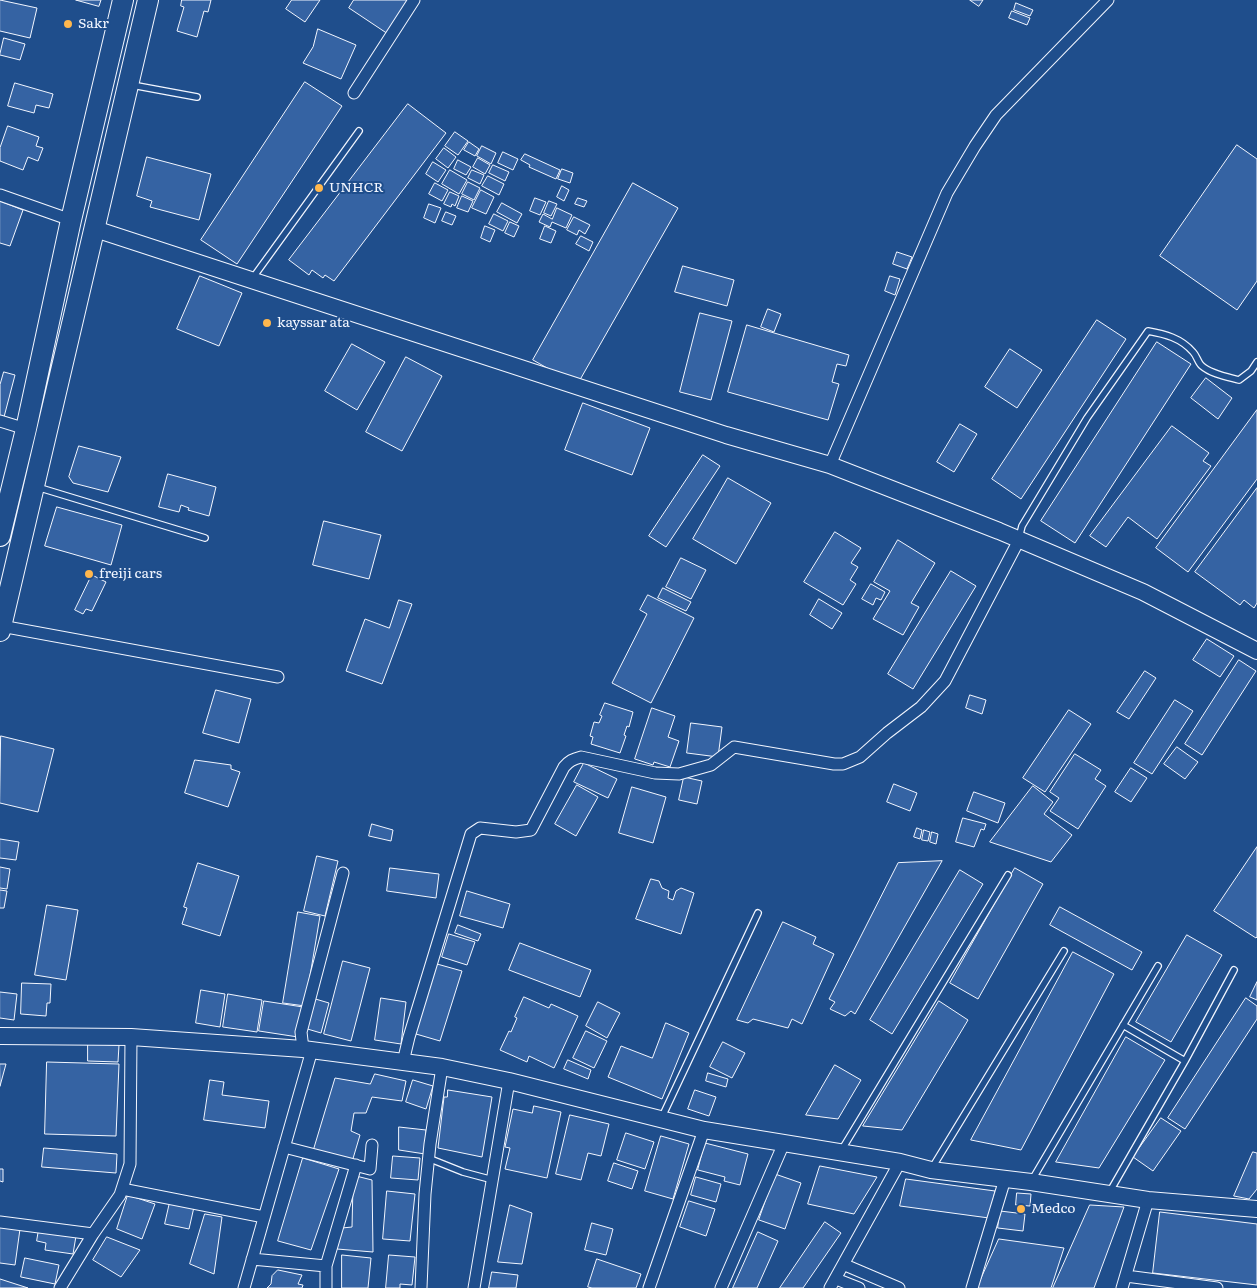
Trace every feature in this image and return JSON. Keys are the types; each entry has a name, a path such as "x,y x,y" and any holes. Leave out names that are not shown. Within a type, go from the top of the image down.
{"highway":[{"path":"0,532 26,429 71,220 123,0"},
{"path":"0,629 148,0"}],"street":[{"path":"354,93 414,0"},
{"path":"830,465 947,193 975,146 996,115 1108,0"},
{"path":"0,195 71,220"},
{"path":"94,229 717,432 830,465 1144,592 1257,651"},
{"path":"0,421 26,429"},
{"path":"403,1062 471,834 475,830 480,828 522,832 530,830 564,767 568,762 576,758 655,773 679,774 711,765 734,747 834,764 843,764 860,757 921,707 945,681 1019,540"},
{"path":"0,629 278,677"},
{"path":"244,1288 284,1147 307,1050 301,1032 343,873"},
{"path":"0,1036 131,1037 307,1050 442,1067 509,1081 704,1130 900,1162 931,1170 1031,1182 1148,1200 1257,1209"},
{"path":"60,1288 92,1234 120,1196 130,1164 131,1037"},
{"path":"421,1288 428,1158 442,1067"},
{"path":"474,1288 509,1081"},
{"path":"649,1288 704,1130"},
{"path":"720,1288 784,1143"},
{"path":"284,1147 370,1169 372,1145"},
{"path":"859,1288 833,1284 900,1162"},
{"path":"326,1288 326,1266 356,1165"},
{"path":"972,1288 1005,1179"},
{"path":"122,1189 264,1217"},
{"path":"1122,1288 1148,1200"},
{"path":"0,1222 92,1234"},
{"path":"252,1259 326,1266"},
{"path":"844,1265 899,1288"},
{"path":"1126,1276 1217,1288"}],"lane":[{"path":"128,84 197,97"},
{"path":"251,281 359,131"},
{"path":"1019,540 1022,526 1087,418 1148,331 1169,335 1185,344 1194,353 1202,366 1221,375 1239,380 1257,362"},
{"path":"35,486 205,538"},
{"path":"840,1153 1008,875"},
{"path":"661,1119 758,913"},
{"path":"931,1170 1064,951"},
{"path":"1031,1182 1158,966"},
{"path":"1110,1193 1234,970"},
{"path":"1123,1025 1185,1061"},
{"path":"428,1158 463,1172 492,1180"}],"building":[{"path":"0,0 37,8 30,38 0,31"},
{"path":"76,0 101,0 99,6"},
{"path":"182,0 211,0 208,12 204,11 197,37 177,31 184,7 181,6"},
{"path":"292,0 320,0 305,22 286,9"},
{"path":"354,0 410,0 388,34 349,8"},
{"path":"970,0 983,0 979,6"},
{"path":"1016,3 1033,10 1030,16 1014,10"},
{"path":"1012,11 1030,18 1027,25 1009,18"},
{"path":"318,29 356,45 341,79 303,63 313,47"},
{"path":"4,38 25,44 20,60 0,55"},
{"path":"305,82 342,106 237,264 201,240"},
{"path":"15,83 53,94 49,108 36,105 34,113 8,106"},
{"path":"408,104 446,133 334,281 325,275 323,278 312,270 309,275 289,260"},
{"path":"8,126 39,137 36,146 43,148 38,161 28,157 23,170 0,161 0,148"},
{"path":"455,132 468,141 458,155 445,146"},
{"path":"469,142 479,149 475,156 464,150"},
{"path":"1237,145 1257,159 1257,281 1237,310 1160,256"},
{"path":"482,146 496,153 491,164 477,156"},
{"path":"444,148 456,157 448,168 436,159"},
{"path":"503,152 518,159 513,170 498,163"},
{"path":"525,154 560,170 556,179 529,167 530,165 521,160"},
{"path":"147,157 211,174 199,220 150,207 152,201 137,196"},
{"path":"478,158 490,165 485,174 473,167"},
{"path":"458,160 471,167 466,175 454,169"},
{"path":"433,162 446,170 438,182 426,174"},
{"path":"493,165 509,172 505,181 489,173"},
{"path":"562,169 573,173 570,183 558,179"},
{"path":"450,170 467,180 459,194 442,184"},
{"path":"472,170 484,175 480,184 468,178"},
{"path":"488,176 504,184 499,195 482,186"},
{"path":"468,182 480,188 474,200 462,194"},
{"path":"435,183 448,190 442,201 429,194"},
{"path":"633,183 678,208 577,385 533,360"},
{"path":"562,186 569,190 564,201 557,197"},
{"path":"481,190 494,197 486,214 472,208"},
{"path":"450,192 459,196 455,206 452,204 451,207 444,204"},
{"path":"462,196 473,201 468,212 457,208"},
{"path":"535,198 546,202 540,215 530,211"},
{"path":"578,198 587,201 584,207 575,204"},
{"path":"0,201 23,210 10,246 0,243"},
{"path":"549,201 557,204 551,216 544,213"},
{"path":"502,203 522,214 517,223 497,212"},
{"path":"429,204 441,208 435,223 424,218"},
{"path":"557,208 572,215 566,228 552,222 550,227 539,222 543,214 552,219"},
{"path":"446,212 456,216 452,225 442,221"},
{"path":"494,214 508,221 503,231 489,224"},
{"path":"574,217 590,225 585,234 579,230 577,235 567,230"},
{"path":"510,222 519,226 514,237 505,233"},
{"path":"485,226 495,230 490,242 481,238"},
{"path":"545,226 556,231 551,243 540,239"},
{"path":"581,236 593,242 589,251 576,244"},
{"path":"897,252 912,257 907,269 893,264"},
{"path":"683,266 734,280 727,306 675,292"},
{"path":"200,276 242,293 219,346 177,329"},
{"path":"890,276 900,279 895,295 885,291"},
{"path":"768,309 781,314 774,332 761,327"},
{"path":"700,313 732,321 711,400 680,392"},
{"path":"1097,320 1126,339 1021,499 992,479"},
{"path":"747,325 849,355 846,366 837,364 832,382 839,384 828,420 728,392"},
{"path":"1157,342 1191,364 1075,543 1041,521"},
{"path":"352,344 385,362 357,410 325,391"},
{"path":"1010,349 1042,370 1017,408 985,387"},
{"path":"406,357 442,376 402,451 366,432"},
{"path":"4,372 15,375 4,417 0,416 0,385"},
{"path":"1206,378 1232,398 1218,419 1191,398"},
{"path":"583,403 650,428 632,475 565,450"},
{"path":"1257,410 1257,479 1188,572 1156,548"},
{"path":"960,424 977,434 954,472 937,462"},
{"path":"1172,426 1209,453 1203,461 1211,466 1157,539 1128,517 1106,547 1090,536"},
{"path":"79,446 121,457 108,492 73,483 69,477"},
{"path":"703,455 720,466 666,547 649,536"},
{"path":"168,474 216,487 209,516 188,510 189,508 181,505 179,512 159,507"},
{"path":"728,478 771,503 736,564 693,539"},
{"path":"1257,488 1257,603 1254,608 1244,600 1240,605 1195,572"},
{"path":"57,507 122,525 111,565 45,546"},
{"path":"324,521 381,535 369,579 313,565"},
{"path":"835,532 861,548 851,563 858,567 850,580 856,584 843,605 804,582"},
{"path":"898,540 935,563 911,603 919,607 903,635 873,619 890,591 874,582"},
{"path":"681,558 706,570 691,599 666,587"},
{"path":"951,571 976,586 913,689 888,674"},
{"path":"92,575 106,582 92,611 86,609 83,614 75,610"},
{"path":"871,584 885,592 881,600 876,598 873,605 862,599"},
{"path":"663,588 691,602 686,611 658,598"},
{"path":"648,595 694,618 651,703 612,683 647,614 640,610"},
{"path":"819,599 842,613 832,629 810,615"},
{"path":"399,600 412,604 382,684 346,671 365,619 389,628"},
{"path":"1207,639 1234,656 1220,677 1193,660"},
{"path":"1239,660 1256,671 1202,755 1185,744"},
{"path":"1145,671 1156,678 1129,719 1117,712"},
{"path":"216,690 251,699 239,743 203,733"},
{"path":"970,695 986,700 982,714 966,708"},
{"path":"1175,700 1193,711 1152,774 1134,763"},
{"path":"605,703 633,712 629,727 627,726 624,735 626,736 620,753 591,744 593,737 590,736 594,722 599,723"},
{"path":"652,708 675,716 668,737 679,741 670,767 654,762 653,765 635,759"},
{"path":"1069,710 1091,724 1045,792 1023,778"},
{"path":"691,723 722,727 718,757 687,753"},
{"path":"1,736 54,749 38,812 0,803"},
{"path":"1177,747 1198,762 1185,779 1164,764"},
{"path":"1075,754 1101,770 1095,779 1106,786 1078,829 1050,811 1059,798 1050,792"},
{"path":"195,760 231,765 231,769 240,772 228,807 185,793"},
{"path":"584,763 617,779 608,798 574,782"},
{"path":"1131,768 1147,778 1131,802 1115,792"},
{"path":"684,777 702,781 697,804 679,800"},
{"path":"894,784 917,793 910,811 887,802"},
{"path":"577,785 598,797 576,836 555,824"},
{"path":"1033,786 1053,802 1044,814 1072,835 1051,862 990,842"},
{"path":"632,787 666,797 653,843 619,833"},
{"path":"974,792 1005,803 998,823 967,811"},
{"path":"963,818 986,824 984,830 981,829 974,847 956,842"},
{"path":"372,824 393,830 391,841 369,836"},
{"path":"917,828 922,830 920,839 914,837"},
{"path":"924,830 930,832 928,841 922,840"},
{"path":"932,832 938,834 936,844 930,842"},
{"path":"0,839 19,842 16,860 0,858"},
{"path":"1257,847 1257,937 1256,938 1214,911"},
{"path":"317,856 338,861 325,916 304,911"},
{"path":"942,861 855,1014 851,1011 845,1016 830,1009 835,1002 829,999 898,863"},
{"path":"198,863 239,876 220,936 182,924 187,908 184,907"},
{"path":"0,867 10,869 7,889 0,888"},
{"path":"390,868 439,874 436,898 387,891"},
{"path":"1015,868 1043,884 978,999 950,983"},
{"path":"960,870 983,884 892,1034 870,1020"},
{"path":"651,879 659,881 662,888 669,891 668,898 673,900 676,891 681,888 694,893 681,934 636,919"},
{"path":"0,890 7,891 4,908 0,908"},
{"path":"467,891 510,904 503,928 460,916"},
{"path":"47,905 78,910 66,980 35,975"},
{"path":"1060,907 1142,952 1132,970 1050,925"},
{"path":"298,912 320,916 305,1006 283,1003"},
{"path":"783,922 816,937 813,944 834,954 802,1024 792,1019 788,1028 753,1019 748,1023 737,1020"},
{"path":"458,925 481,934 478,941 455,933"},
{"path":"449,934 475,942 467,965 442,957"},
{"path":"1187,935 1222,955 1171,1042 1136,1022"},
{"path":"520,943 591,970 580,997 509,970"},
{"path":"1073,952 1114,974 1021,1150 971,1140"},
{"path":"343,961 370,968 351,1041 324,1034"},
{"path":"437,964 462,971 440,1041 416,1034"},
{"path":"1257,982 1257,1000 1250,997"},
{"path":"22,983 51,984 50,1003 47,1003 46,1016 21,1014"},
{"path":"201,990 225,994 220,1027 196,1023"},
{"path":"0,992 17,994 14,1020 0,1018"},
{"path":"228,994 262,1000 257,1032 223,1027"},
{"path":"524,997 549,1008 551,1004 578,1016 554,1068 529,1056 527,1062 500,1050 509,1031 511,1032"},
{"path":"312,998 329,1003 321,1033 304,1028"},
{"path":"381,998 406,1002 401,1044 375,1040"},
{"path":"1246,998 1257,1006 1257,1019 1185,1129 1168,1118"},
{"path":"264,1001 303,1007 298,1037 259,1031"},
{"path":"939,1001 968,1020 902,1130 863,1126"},
{"path":"598,1002 620,1013 607,1038 586,1026"},
{"path":"666,1023 689,1033 662,1099 608,1077 621,1046 652,1058"},
{"path":"586,1031 607,1041 594,1068 573,1058"},
{"path":"1126,1037 1165,1060 1099,1168 1056,1162"},
{"path":"723,1042 745,1053 732,1078 710,1067"},
{"path":"88,1044 119,1045 118,1062 88,1061"},
{"path":"568,1060 591,1070 588,1079 564,1069"},
{"path":"47,1062 119,1064 116,1136 45,1134"},
{"path":"0,1064 6,1064 0,1086"},
{"path":"835,1065 861,1080 838,1119 806,1115"},
{"path":"708,1073 728,1079 726,1087 706,1081"},
{"path":"375,1074 406,1081 402,1101 372,1097 366,1113 354,1113 351,1131 360,1135 352,1162 313,1151 335,1078 370,1084"},
{"path":"210,1080 224,1082 222,1095 269,1101 265,1128 204,1120"},
{"path":"413,1080 433,1086 426,1109 406,1102"},
{"path":"448,1090 492,1097 482,1157 438,1148 444,1097 447,1097"},
{"path":"695,1090 716,1097 709,1116 688,1109"},
{"path":"534,1106 561,1112 547,1178 505,1169 510,1148 505,1147 513,1109 532,1113"},
{"path":"570,1115 609,1124 601,1156 588,1153 581,1180 556,1174"},
{"path":"1161,1118 1181,1131 1153,1171 1133,1157"},
{"path":"399,1127 426,1130 425,1154 399,1150"},
{"path":"626,1133 654,1142 645,1169 617,1160"},
{"path":"661,1136 689,1144 673,1199 645,1191"},
{"path":"705,1143 748,1154 740,1185 724,1181 725,1177 698,1170"},
{"path":"44,1148 117,1154 116,1173 42,1167"},
{"path":"1253,1152 1257,1153 1257,1189 1249,1199 1234,1196"},
{"path":"393,1156 420,1158 418,1180 391,1178"},
{"path":"303,1158 339,1169 311,1250 278,1241"},
{"path":"614,1163 638,1171 632,1189 608,1181"},
{"path":"820,1166 877,1177 854,1214 808,1204"},
{"path":"0,1169 3,1169 3,1182 0,1181"},
{"path":"775,1174 801,1183 785,1229 759,1220"},
{"path":"356,1176 372,1180 373,1252 337,1249 342,1228 352,1227 353,1185"},
{"path":"696,1177 721,1184 716,1202 691,1195"},
{"path":"906,1179 995,1191 989,1218 900,1206"},
{"path":"387,1191 415,1194 410,1241 383,1239"},
{"path":"1017,1193 1031,1194 1030,1206 1016,1205"},
{"path":"128,1195 155,1204 142,1239 117,1229"},
{"path":"689,1201 715,1209 706,1236 680,1227"},
{"path":"170,1202 194,1207 189,1229 165,1224"},
{"path":"510,1205 532,1213 522,1264 498,1262"},
{"path":"1090,1205 1124,1207 1094,1288 1053,1288"},
{"path":"1000,1211 1025,1214 1023,1231 998,1228"},
{"path":"1160,1212 1257,1224 1257,1285 1153,1273"},
{"path":"205,1214 222,1217 214,1274 190,1264"},
{"path":"825,1222 841,1233 803,1288 780,1288"},
{"path":"592,1223 613,1229 606,1255 585,1250"},
{"path":"0,1226 20,1229 15,1265 0,1263"},
{"path":"39,1229 76,1236 73,1254 45,1250 46,1243 37,1241"},
{"path":"758,1232 778,1241 757,1288 733,1288"},
{"path":"107,1237 140,1250 121,1277 93,1260"},
{"path":"999,1239 1064,1248 1051,1288 977,1288"},
{"path":"342,1255 371,1258 368,1288 342,1288"},
{"path":"389,1255 415,1257 412,1285 400,1284 400,1288 386,1288"},
{"path":"25,1258 59,1265 55,1284 21,1277"},
{"path":"597,1259 641,1274 636,1288 588,1287"},
{"path":"278,1270 302,1275 298,1284 303,1285 302,1288 267,1288 271,1284 272,1276"},
{"path":"492,1272 518,1275 516,1288 489,1288"},
{"path":"0,1279 28,1288 0,1288"}],"place":[{"name":"Sakr","path":"68,24"},
{"name":"UNHCR","path":"319,188"},
{"name":"kayssar ata","path":"267,323"},
{"name":"freiji cars","path":"89,574"},
{"name":"Medco","path":"1021,1209"}]}
